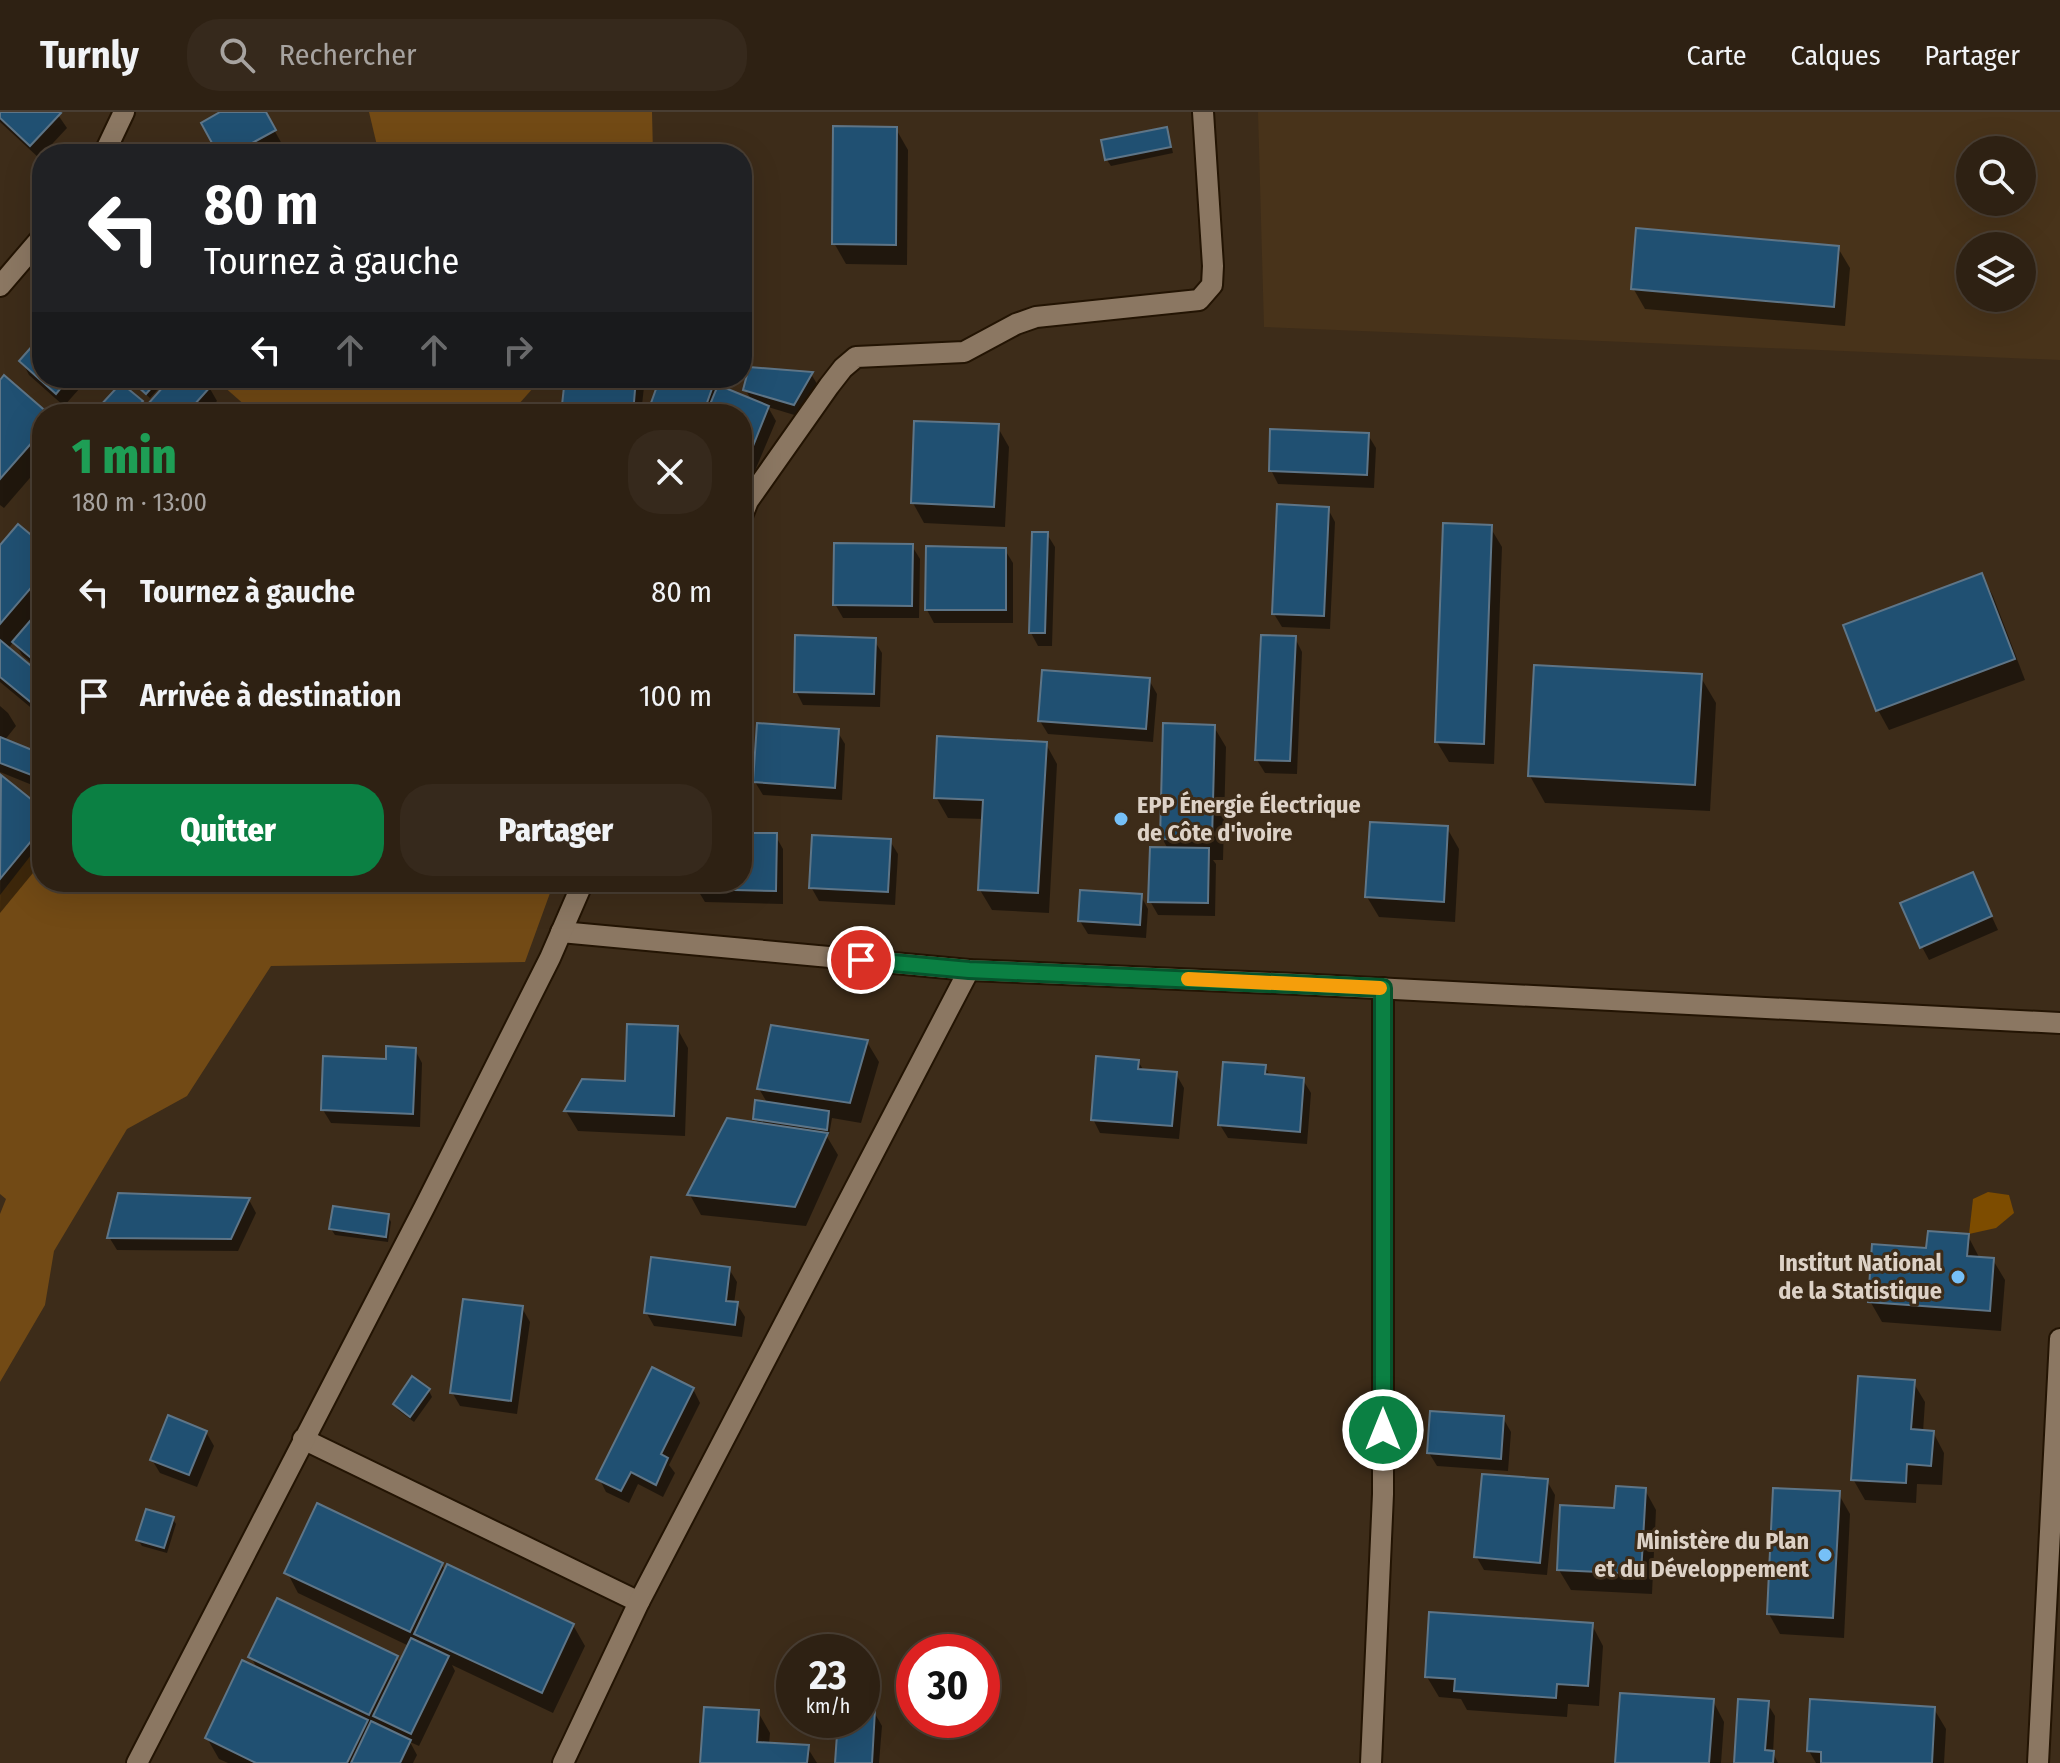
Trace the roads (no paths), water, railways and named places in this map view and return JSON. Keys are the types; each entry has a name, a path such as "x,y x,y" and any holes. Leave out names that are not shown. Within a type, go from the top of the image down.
{"street":[{"path":"109,144 124,112"},
{"path":"752,495 829,386 856,357 964,352 1007,328 1036,317 1199,300 1212,285 1213,266 1203,112"},
{"path":"0,286 32,249"},
{"path":"137,1763 424,1208 550,958 579,892"},
{"path":"561,932 969,970 2060,1023"},
{"path":"563,1763 639,1602 969,970"},
{"path":"1371,1763 1383,1494 1383,988"},
{"path":"2038,1763 2060,1339"},
{"path":"303,1439 639,1602"}],"place":[{"name":"EPP Énergie Électrique de Côte d'ivoire","path":"1121,819"},
{"name":"Institut National de la Statistique","path":"1958,1277"},
{"name":"Ministère du Plan et du Développement","path":"1825,1555"}]}
